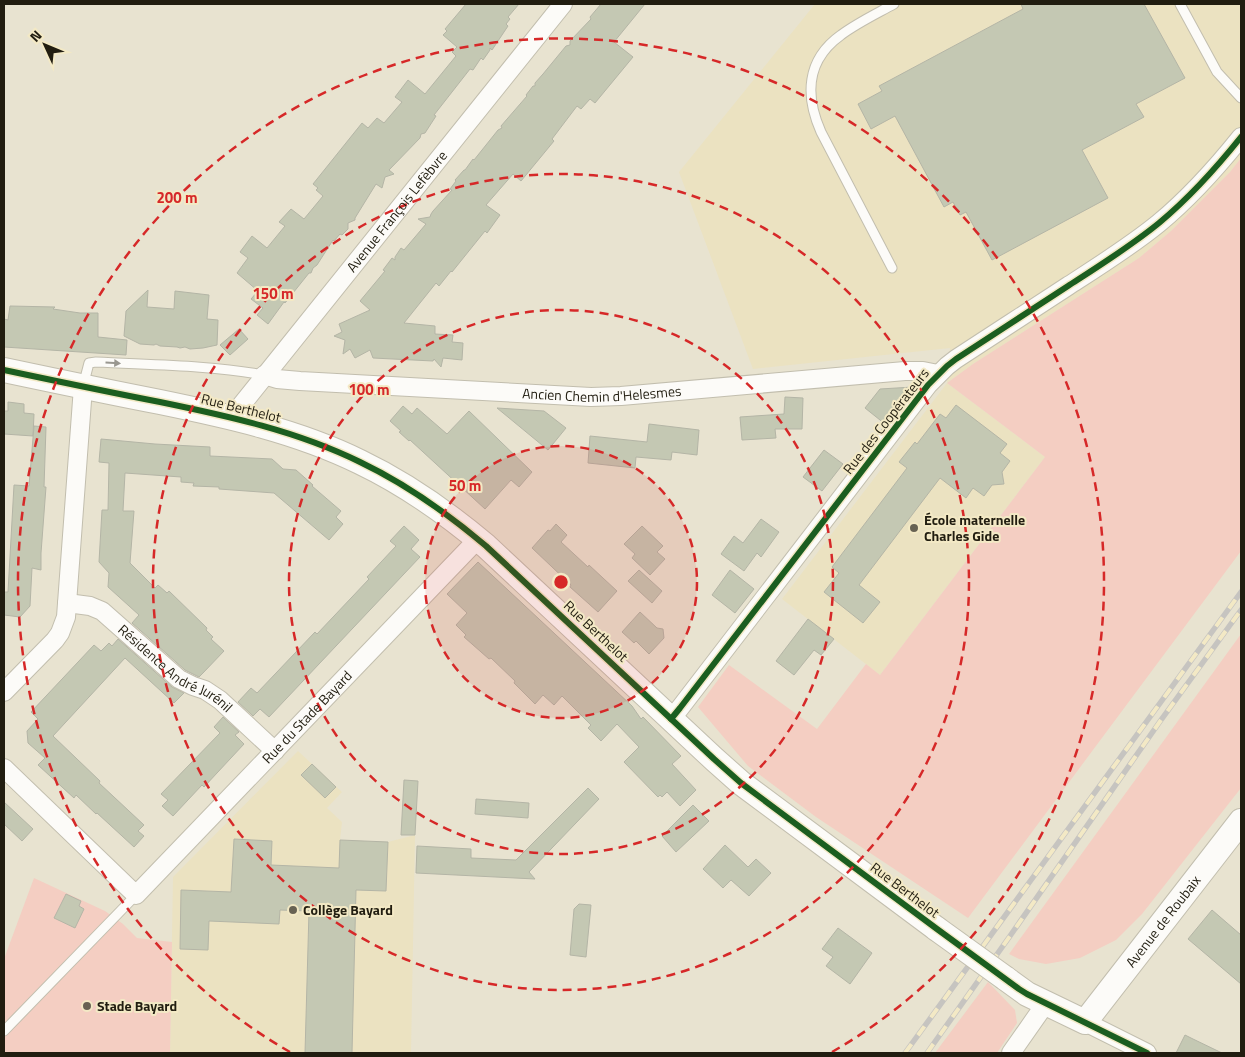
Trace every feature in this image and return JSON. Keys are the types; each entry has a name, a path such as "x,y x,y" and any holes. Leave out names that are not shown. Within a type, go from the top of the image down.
{"street":[{"name":"Avenue François Lefèbvre","path":"231,418 563,4"},
{"name":"Rue des Coopérateurs","path":"671,719 938,374 956,359 1116,255 1147,232 1202,182 1241,137"},
{"name":"Rue Berthelot","path":"4,370 231,418 289,434 359,461 406,487 478,539 740,783 937,930 1027,994 1085,1022"},
{"name":"Ancien Chemin d'Helesmes","path":"264,375 277,379 300,381 599,397 905,371 923,371 938,374"},
{"path":"4,692 55,640 66,617 83,387"},
{"name":"Rue du Stade Bayard","path":"136,895 478,539"},
{"name":"Résidence André Jurénil","path":"67,603 90,606 102,611 179,679 205,690 220,700 275,751"},
{"path":"4,768 136,895"},
{"name":"Avenue de Roubaix","path":"1085,1022 1241,822"},
{"path":"1011,1053 1046,1003"},
{"path":"1085,1022 1146,1053"}],"lane":[{"path":"892,268 820,132 810,94 815,66 832,42 846,31 894,4"},
{"path":"1180,4 1217,72 1241,98"},
{"path":"83,387 89,363 96,362 216,369 264,375"},
{"path":"4,1031 136,895"}],"shaded area":[{"path":"815,4 1241,4 1241,158 1230,172 1171,231 1139,258 973,364 947,383 950,348 753,369 679,172"},
{"path":"1241,158 1241,551 968,918 816,817 748,766 698,707 729,665 817,729 866,664 880,675 1045,457 947,383 973,364 1139,258 1171,231 1230,172"},
{"name":"École maternelle Charles Gide","path":"947,383 1045,457 880,675 782,599"},
{"path":"1241,634 1241,788 1142,914 1116,940 1080,958 1046,964 1019,959 1009,954"},
{"name":"Collège Bayard","path":"298,751 342,792 327,808 342,822 340,840 388,842 415,835 411,1053 170,1053 173,877"},
{"name":"Stade Bayard","path":"34,878 105,911 123,924 137,938 172,942 170,1053 4,1053 4,959"},
{"path":"988,982 1015,1010 1017,1023 997,1053 935,1053"}],"building":[{"path":"466,4 519,4 508,17 510,19 506,24 508,26 492,50 490,48 483,60 481,58 473,70 470,69 434,115 436,116 425,133 421,134 420,138 389,170 394,174 385,177 382,188 376,184 355,220 348,223 348,229 333,240 311,273 284,302 268,324 257,315 263,308 251,299 258,291 237,273 248,258 240,252 252,236 267,248 285,226 279,222 291,209 304,219 323,196 316,190 318,188 313,184 362,123 368,128 377,118 384,123 402,102 395,97 408,80 425,94 456,56 452,52 457,47 443,35 447,31 445,29"},
{"path":"601,4 645,4 614,42 633,57 595,103 590,99 581,109 577,106 552,139 554,141 521,181 513,174 486,205 500,215 487,233 485,231 439,286 436,283 404,323 435,326 435,334 453,335 452,342 463,343 462,360 443,358 441,367 434,359 433,361 373,358 370,350 355,358 350,349 343,354 345,340 334,336 342,332 339,324 370,310 360,301 385,271 383,270 392,258 395,260 401,248 404,250 426,224 418,219 430,217 452,190 450,189 455,180 498,130 502,128 501,126 527,96 533,86 535,86 535,83 566,46 570,45 570,41 591,19 590,17"},
{"path":"1021,4 1144,4 1185,78 1136,104 1144,117 1082,150 1108,198 992,260 966,212 960,215 953,202 944,207 895,116 871,129 858,104 882,91 879,86 1023,9"},
{"path":"148,290 147,307 174,309 175,291 209,295 207,319 218,320 217,345 190,349 156,344 140,344 124,336 126,311"},
{"path":"10,306 55,307 53,309 80,313 98,313 98,337 127,340 126,355 4,347 4,319 8,320"},
{"path":"239,329 248,339 230,355 220,345"},
{"path":"913,387 885,424 865,408 880,389"},
{"path":"785,397 803,398 802,429 775,429 776,438 742,440 740,417 784,414"},
{"path":"8,402 24,404 24,413 34,414 33,436 4,434 4,411 8,411"},
{"path":"956,405 1007,444 1000,453 1010,461 1002,472 1004,484 992,485 984,496 973,488 966,498 940,478 859,585 880,602 863,623 824,592 839,573 832,567 907,468 899,462 915,442 917,444 940,414 946,418"},
{"path":"403,406 412,414 417,408 447,434 469,411 532,472 519,487 511,480 485,509 399,432 401,431 390,421"},
{"path":"497,408 544,411 566,428 548,450"},
{"path":"649,424 699,430 697,455 672,452 671,460 636,457 635,468 588,463 590,436 647,442"},
{"path":"34,426 46,427 44,487 46,487 41,570 32,568 30,606 20,617 4,615 4,592 8,592 14,485 29,486"},
{"path":"101,439 210,447 210,456 272,459 283,469 296,470 341,511 336,517 343,524 329,540 274,493 193,486 194,483 181,482 181,477 125,473 123,511 134,511 130,563 155,588 158,585 167,593 169,591 207,628 206,630 213,637 211,639 224,651 199,677 185,670 132,623 139,615 108,587 109,573 99,562 102,510 108,510 109,463 99,462"},
{"path":"824,450 843,464 822,491 803,477"},
{"path":"761,519 779,532 761,557 757,553 744,571 721,554 734,536 743,543"},
{"path":"556,524 567,535 561,542 617,591 598,612 570,587 571,585 532,548"},
{"path":"404,526 419,540 411,549 420,557 269,717 260,709 253,716 238,702 251,688 257,693 369,579 367,577 396,546 390,541"},
{"path":"642,526 663,546 657,552 665,559 650,575 632,558 635,554 624,544"},
{"path":"478,562 632,706 641,719 643,717 681,756 672,764 696,790 680,806 667,792 662,797 660,795 658,797 624,762 639,747 617,724 601,741 588,728 591,725 562,696 554,705 543,695 535,704 491,658 489,659 464,637 466,635 456,625 467,613 447,594"},
{"path":"639,570 662,591 652,603 628,581"},
{"path":"730,570 754,589 735,613 712,595"},
{"path":"640,612 657,628 663,629 664,638 649,654 636,641 634,643 622,632"},
{"path":"808,619 834,639 821,655 814,650 794,675 776,661"},
{"path":"118,639 172,687 184,693 174,703 125,658 53,736 144,825 138,831 144,836 134,847 76,795 74,798 38,765 45,758 28,743 27,731 38,719 31,712 94,645 101,651 109,643 112,646"},
{"path":"223,717 239,732 235,735 244,744 204,787 202,785 173,816 162,806 168,800 161,794 220,733 214,727"},
{"path":"312,764 336,787 325,798 301,775"},
{"path":"404,780 418,781 415,835 401,835"},
{"path":"588,788 599,799 529,872 535,879 416,873 417,846 471,849 471,858 516,860"},
{"path":"476,799 529,803 528,818 475,814"},
{"path":"4,802 33,829 22,841 4,824"},
{"path":"693,805 709,821 676,852 662,836"},
{"path":"234,839 272,841 271,865 339,868 340,840 388,842 386,891 356,890 352,1053 305,1053 309,911 280,910 279,924 209,921 208,950 180,949 181,890 231,892"},
{"path":"725,845 748,867 756,859 771,873 749,896 731,880 723,888 703,869"},
{"path":"66,894 81,901 79,906 84,909 75,928 54,918"},
{"path":"579,904 591,905 586,957 570,955 574,909"},
{"path":"1212,910 1241,935 1241,984 1188,939"},
{"path":"838,928 872,953 850,984 826,966 833,957 822,949"},
{"path":"1185,1035 1193,1039 1222,1053 1176,1053"}],"railway":[{"path":"905,1053 1241,592"},
{"path":"927,1053 1161,720 1241,610"}],"cycle path":[{"path":"671,719 928,385 956,359 1126,248 1148,231 1192,193 1241,137"},
{"path":"4,370 186,407 287,433 336,451 394,480 441,511 486,546 741,783 1019,989 1147,1053"}],"place":[{"name":"École maternelle Charles Gide","path":"914,528"},
{"name":"Collège Bayard","path":"293,910"},
{"name":"Stade Bayard","path":"87,1006"}]}
